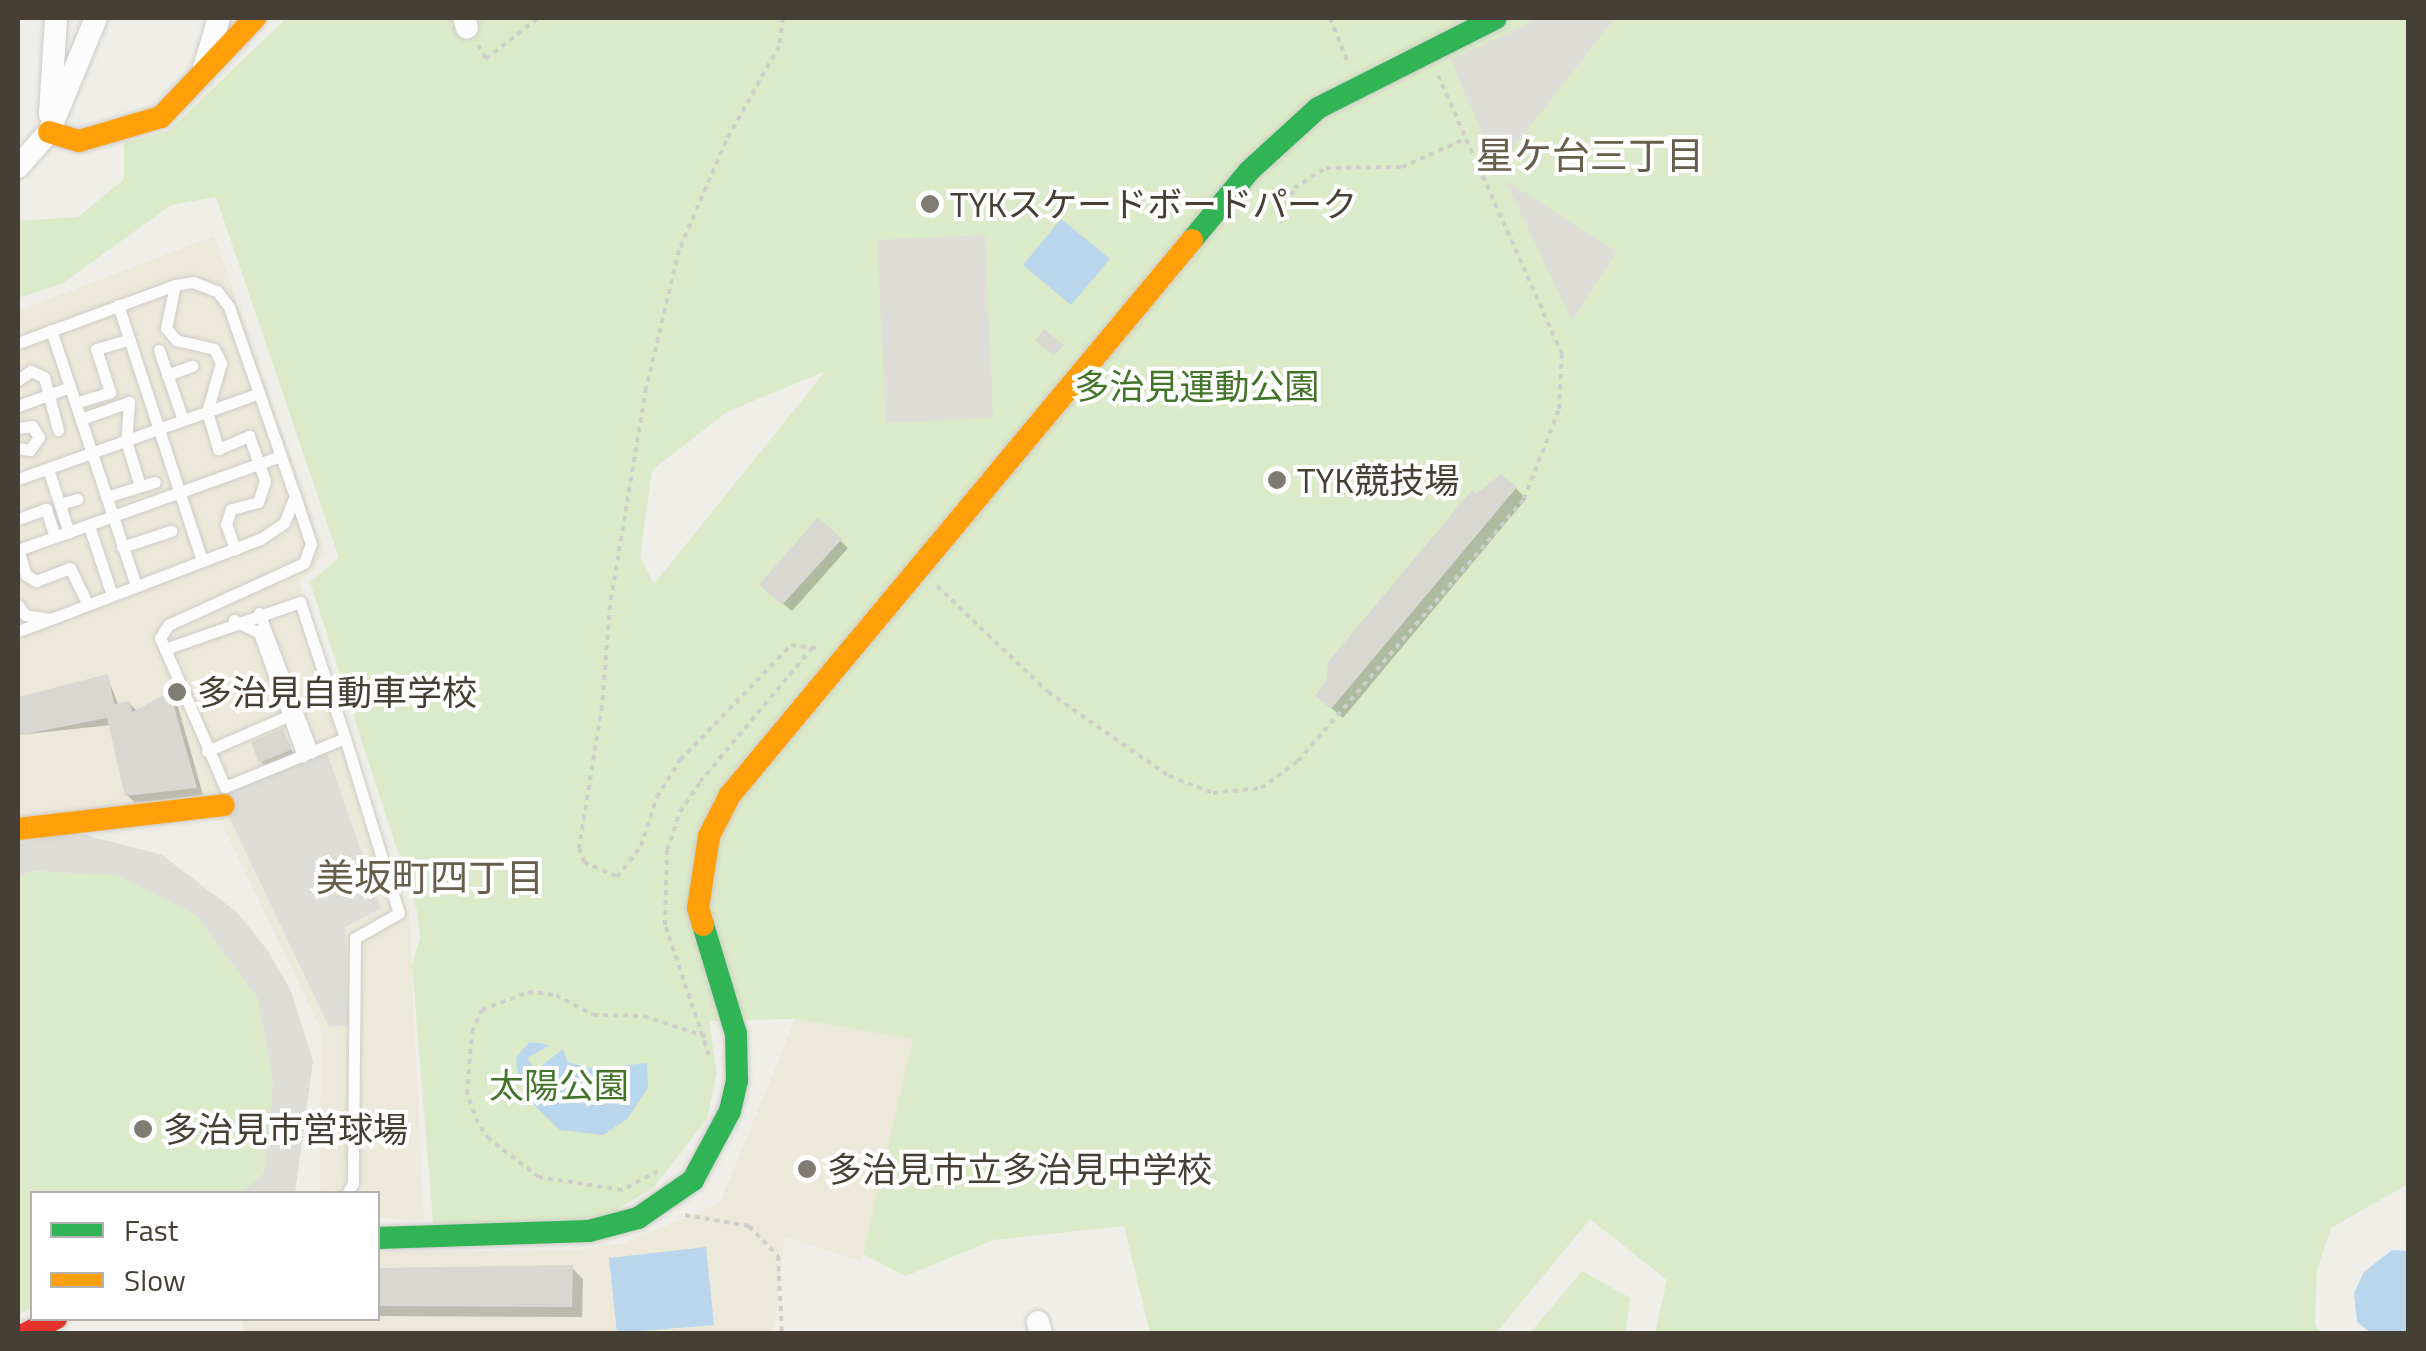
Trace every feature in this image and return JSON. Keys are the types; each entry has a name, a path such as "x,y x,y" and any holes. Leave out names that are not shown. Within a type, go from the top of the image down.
{"street":[{"path":"49,132 56,18"},
{"path":"18,167 49,132 96,18"},
{"path":"202,76 219,18"},
{"path":"49,132 79,141 134,130 161,117 255,18"},
{"path":"380,1238 590,1232 666,1202 693,1180 714,1146 738,1081 732,1020 698,908 709,836 730,795 1249,171 1318,108 1496,18"},
{"path":"18,829 224,806"},
{"path":"25,1334 50,1321"}],"lane":[{"path":"18,342 174,285 194,282 216,291 259,393 311,544 304,563 168,625 160,638 225,787 345,738"},
{"path":"174,285 166,328 176,340 214,349 222,363 207,412 218,449 249,436 260,464 265,492 258,502 231,509 226,524 235,548"},
{"path":"118,305 184,492 202,561"},
{"path":"52,330 136,586"},
{"path":"75,403 110,392 96,349 130,339"},
{"path":"158,350 183,420"},
{"path":"168,375 192,366"},
{"path":"18,380 38,372 48,395 52,425"},
{"path":"18,448 30,450 38,442 36,429 19,418 48,395 70,387"},
{"path":"18,479 259,393"},
{"path":"80,419 128,402 126,441 140,486"},
{"path":"88,604 70,568 36,581 26,576 18,550 281,456"},
{"path":"48,469 69,532"},
{"path":"106,497 155,482"},
{"path":"18,631 235,548 284,523 295,496"},
{"path":"60,504 77,500"},
{"path":"18,519 46,509 55,537"},
{"path":"89,526 112,596"},
{"path":"122,547 171,531"},
{"path":"156,536 162,552"},
{"path":"84,562 99,557"},
{"path":"166,649 234,620 300,602 399,912 355,938 353,1183 349,1191"},
{"path":"18,606 25,615 50,619"},
{"path":"259,612 308,754"},
{"path":"234,620 259,633 288,716 308,754"},
{"path":"207,751 288,716"}],"path":[{"path":"466,23 486,59 538,18"},
{"path":"783,18 779,46 726,141 680,250 646,388 610,605 602,706 579,848 584,862 617,877 641,846 657,798 680,760 791,645 844,655"},
{"path":"1330,18 1358,85"},
{"path":"919,569 1048,692 1168,776 1213,793 1261,788 1298,762 1524,498 1559,410 1562,354 1428,51"},
{"path":"1280,223 1294,188 1326,168 1402,167 1464,139"},
{"path":"710,1064 707,1037 665,925 667,850 680,812 700,782 813,647"},
{"path":"668,1166 622,1190 539,1177 489,1140 478,1123 466,1094 472,1032 482,1010 528,992 556,994 593,1015 644,1016 707,1037"},
{"path":"666,1202 692,1219 749,1226 778,1256 782,1334"}],"shaded area":[{"path":"1539,18 1615,18 1497,168 1451,60"},
{"path":"1505,180 1617,252 1572,321"},
{"path":"985,235 993,418 886,423 877,240"},
{"name":"多治見自動車学校","path":"214,236 325,555 300,583 409,915 424,1220 380,1218 380,1191 320,1191 321,1030 211,801 18,819 18,311"},
{"path":"327,753 381,908 345,927 348,1025 329,1027 219,796"},
{"path":"74,832 162,855 238,913 268,951 291,991 313,1061 295,1191 243,1191 264,1173 273,1084 258,999 196,915 116,875 32,871 18,877 18,844"},
{"name":"多治見市立多治見中学校","path":"795,1019 914,1039 861,1261 785,1237 774,1333 244,1334 241,1321 380,1321 380,1252 576,1250 623,1243 720,1203"}],"green space":[{"path":"287,18 2408,18 2408,1184 2331,1228 2317,1270 2315,1325 2321,1333 1655,1333 1667,1280 1590,1219 1496,1333 1150,1333 1124,1226 993,1240 906,1276 863,1254 913,1039 795,1019 709,1021 717,1073 707,1119 653,1188 596,1221 434,1234 412,965 420,938 417,911 310,582 339,558 216,197 171,205 63,283 18,298 18,221 78,217 124,179 124,143 168,131","holes":["824,373 654,584 640,557 652,470 727,412"]},
{"name":"多治見市営球場","path":"32,871 116,875 196,915 258,999 273,1084 264,1174 243,1191 30,1191 30,1309 18,1314 18,877"},
{"path":"1582,1271 1630,1298 1626,1333 1530,1333"}],"water":[{"path":"1061,219 1110,259 1071,305 1023,265"},
{"path":"529,1042 550,1045 527,1058 536,1070 563,1049 568,1062 594,1069 647,1063 648,1088 627,1119 603,1135 560,1130 535,1106 519,1079 516,1058"},
{"path":"706,1247 714,1325 617,1333 609,1258"},
{"path":"2392,1250 2408,1251 2408,1333 2371,1333 2357,1322 2354,1293 2364,1272"}],"building":[{"path":"1044,329 1064,345 1054,356 1035,340"},
{"path":"1501,474 1517,487 1331,709 1315,695 1327,680 1328,662 1472,490 1476,494"},
{"path":"818,517 842,539 782,605 759,585"},
{"path":"108,674 114,704 130,701 132,712 170,692 197,788 125,796 107,718 20,735 18,697"},
{"path":"283,728 291,750 259,763 251,742"},
{"path":"573,1265 572,1307 380,1306 380,1268"}],"traffic: fast":[{"path":"1192,240 1249,171 1318,108 1496,18"},
{"path":"380,1238 589,1231 638,1218 693,1180 730,1111 737,1081 736,1034 703,925"}],"traffic: slow":[{"path":"49,132 79,141 161,117 255,18"},
{"path":"703,925 698,908 709,836 730,795 1192,240"},
{"path":"18,829 224,805"}],"traffic: jam":[{"path":"25,1334 50,1321"}],"place":[{"name":"TYKスケードボードパーク","path":"930,204"},
{"name":"TYK競技場","path":"1277,480"},
{"name":"多治見自動車学校","path":"177,692"},
{"name":"多治見市営球場","path":"143,1129"},
{"name":"多治見市立多治見中学校","path":"807,1169"}],"district":[{"name":"星ケ台三丁目","path":"1590,156"},
{"name":"美坂町四丁目","path":"430,878"}],"park label":[{"name":"多治見運動公園","path":"1197,386"},
{"name":"太陽公園","path":"559,1085"}]}
